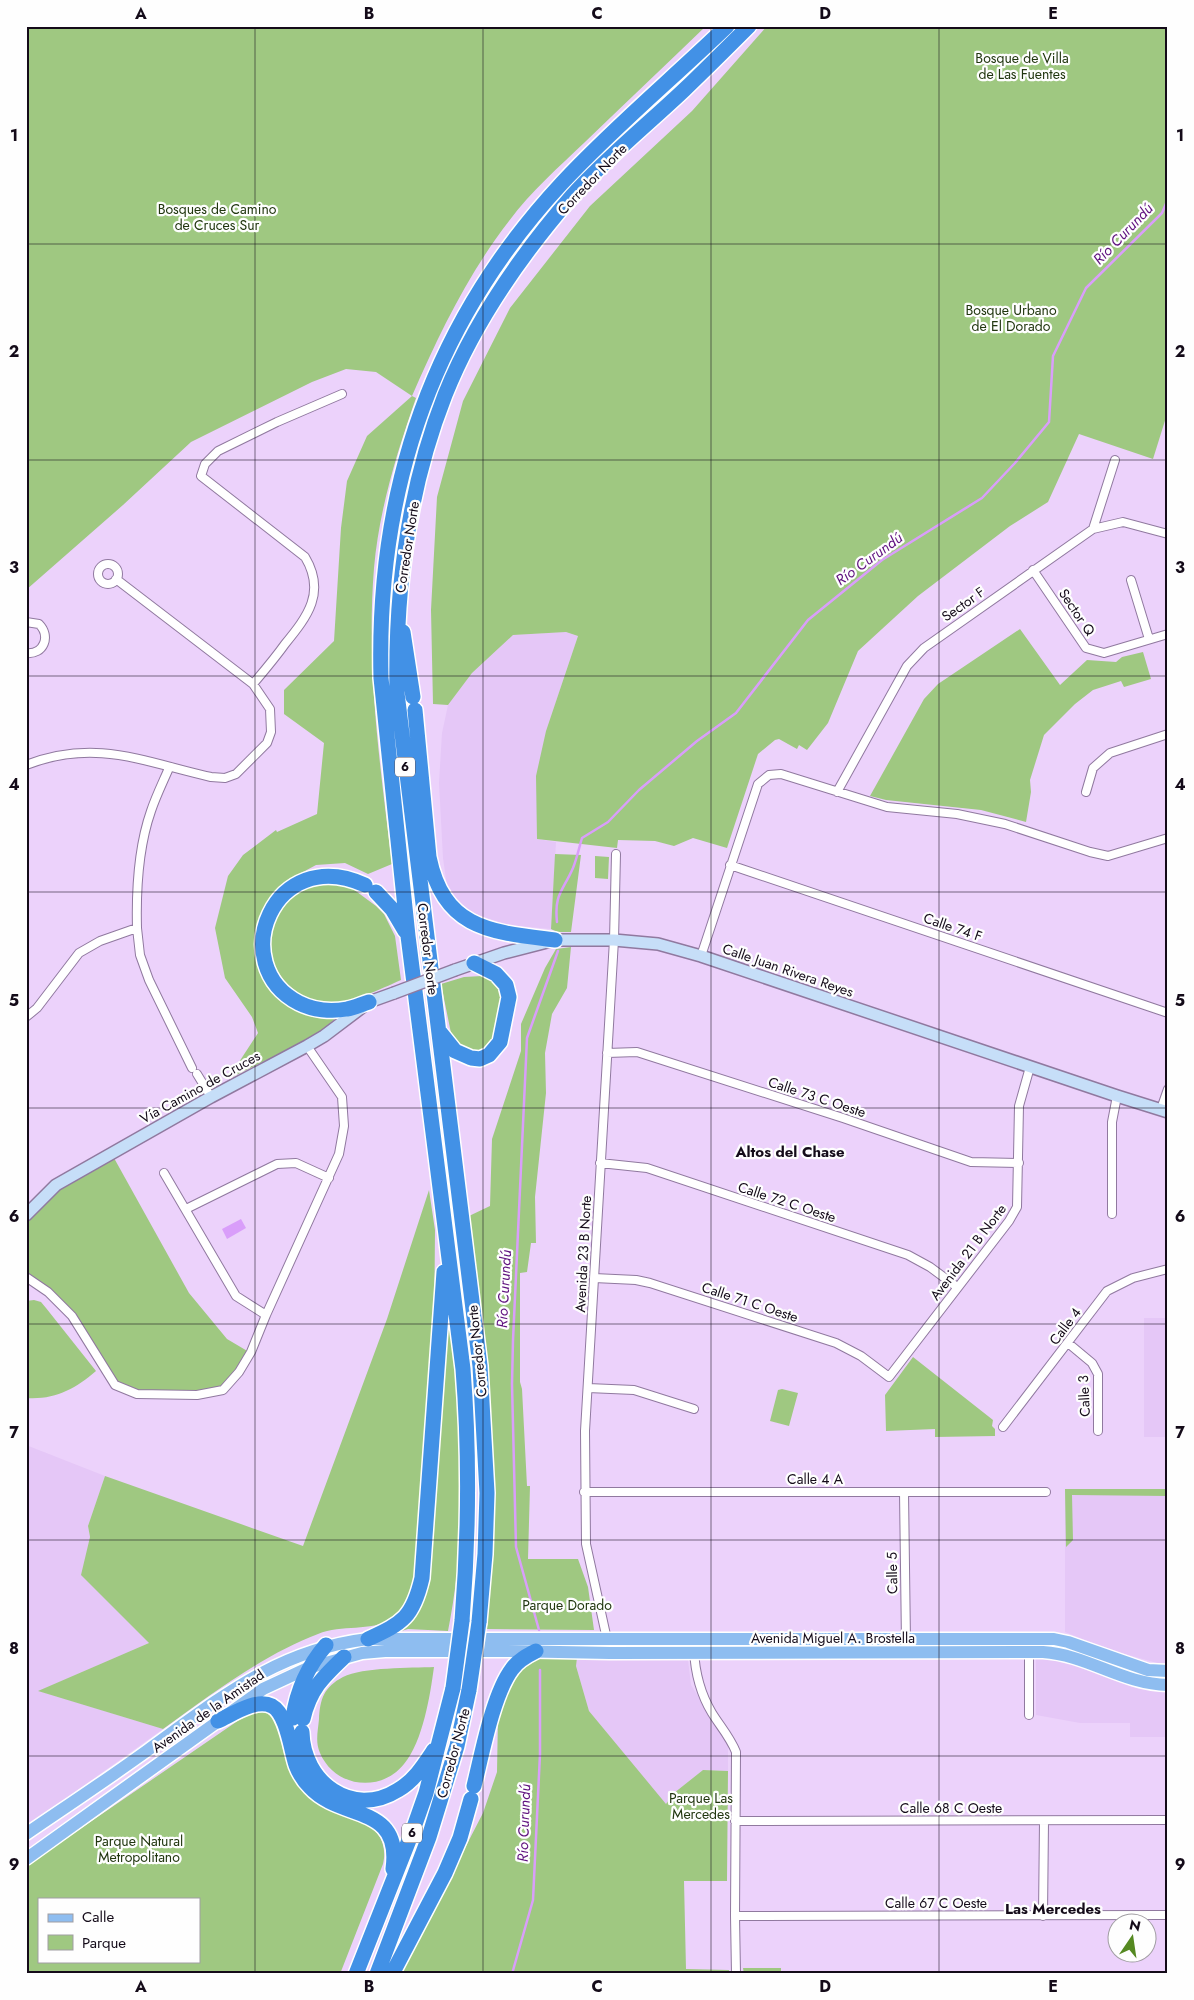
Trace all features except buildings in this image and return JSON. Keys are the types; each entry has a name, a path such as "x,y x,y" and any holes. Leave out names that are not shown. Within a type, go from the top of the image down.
{"highway":[{"name":"Corredor Norte","path":"356,1974 420,1812 440,1741 453,1688 462,1621 468,1553 468,1431 462,1369 408,936 384,714 380,645 382,589 390,534 412,434 429,387 455,330 490,272 561,184 726,26"},
{"name":"Corredor Norte","path":"377,1974 429,1837 457,1746 469,1690 479,1622 487,1494 480,1366 397,693 398,609 406,540 430,438 445,393 472,339 505,281 573,195 749,26"},
{"path":"398,609 414,703 429,857 434,878 446,902 460,915 491,930 555,940"},
{"path":"369,1002 338,1010 317,1009 305,1006 291,999 277,986 269,972 263,955 263,940 269,913 277,901 289,889 301,881 327,875 354,880 371,889 392,909 408,936"},
{"path":"438,1029 455,1051 471,1058 480,1059 489,1055 500,1042 508,997 506,985 496,974 474,963"},
{"path":"368,1639 397,1625 407,1616 415,1604 422,1578 447,1238"},
{"path":"296,1766 298,1692 308,1668 326,1646"},
{"path":"392,1974 445,1873 460,1838 497,1699 505,1679 512,1667 536,1651"},
{"path":"344,1657 315,1687 298,1725 305,1754 316,1776 323,1783 337,1793 360,1799 384,1797 406,1785 419,1772 440,1741"},
{"path":"218,1721 255,1705 266,1704 275,1708 283,1720 296,1766 310,1788 324,1798 372,1818 384,1827 394,1851 392,1881"}],"main road":[{"name":"Avenida Miguel A. Brostella","path":"494,1644 607,1638 1054,1639 1068,1642 1148,1670 1168,1671"},
{"name":"Avenida de la Amistad","path":"26,1834 108,1779 231,1690 281,1662 326,1646 368,1639 494,1644"},
{"name":"Avenida de la Amistad","path":"26,1858 263,1688 308,1668 344,1657 386,1651 494,1644"},
{"name":"Avenida Miguel A. Brostella","path":"508,1644 536,1651 610,1653 1029,1652 1061,1654 1137,1682 1168,1684"},
{"path":"108,1779 119,1793"}],"street":[{"path":"253,684 305,620 312,606 315,590 312,570 305,557 201,476 205,464 218,451 277,422 342,394"},
{"path":"1094,528 1115,460"},
{"name":"Sector F","path":"836,792 907,666 924,648 1094,528 1123,522 1168,534"},
{"name":"Sector Q","path":"1033,570 1086,648 1104,653 1168,634"},
{"path":"26,765 38,760 76,752 99,752 123,755 169,768 225,778 236,774 268,743 271,732 270,709 253,684 116,579"},
{"path":"1131,580 1149,639"},
{"path":"26,622 38,624 45,632 46,637 40,650 35,653 26,653"},
{"path":"1086,792 1093,768 1110,753 1168,734"},
{"path":"169,768 151,812 141,853 136,895 140,955 149,980 195,1071 211,1097"},
{"path":"701,956 758,784 769,775 781,774 887,807 957,814 1005,824 1090,852 1108,856 1168,838"},
{"name":"Avenida 23 B Norte","path":"610,1653 586,1544 584,1492 600,1163 614,940 616,854"},
{"name":"Calle 74 F","path":"730,865 1168,1013"},
{"path":"26,1017 37,1008 79,953 100,941 137,928"},
{"name":"Calle Juan Rivera Reyes","path":"394,993 474,963 555,940 614,940 658,944 701,956 1165,1111"},
{"name":"Vía Camino de Cruces","path":"26,1215 56,1185 211,1097 307,1046 369,1002 394,993"},
{"path":"26,1277 48,1292 72,1316 115,1385 137,1394 196,1395 223,1390 239,1372 251,1352 339,1154 344,1126 342,1097 307,1046"},
{"name":"Calle 73 C Oeste","path":"607,1052 637,1052 843,1118 971,1162 1019,1163"},
{"name":"Avenida 21 B Norte","path":"889,1377 1009,1221 1017,1207 1019,1106 1030,1067"},
{"path":"1165,1111 1168,1089"},
{"path":"1112,1214 1112,1122 1117,1096"},
{"path":"186,1209 277,1164 296,1163 329,1178"},
{"name":"Calle 72 C Oeste","path":"600,1163 647,1168 908,1255 930,1267 957,1288"},
{"path":"164,1173 236,1296 266,1315"},
{"name":"Calle 4","path":"1002,1428 1107,1291 1133,1278 1168,1269"},
{"name":"Calle 71 C Oeste","path":"594,1278 636,1280 650,1283 836,1343 861,1356 889,1377"},
{"name":"Calle 3","path":"1068,1343 1092,1363 1098,1374 1098,1431"},
{"path":"588,1388 634,1390 694,1409"},
{"name":"Calle 4 A","path":"584,1492 1046,1492"},
{"name":"Calle 5","path":"904,1492 906,1653"},
{"path":"694,1638 694,1653 701,1692 712,1713 731,1738 736,1752 736,1974"},
{"path":"1029,1652 1029,1715"},
{"name":"Calle 68 C Oeste","path":"735,1821 1168,1820"},
{"path":"1044,1821 1044,1916"},
{"name":"Calle 67 C Oeste","path":"735,1916 1168,1915"}],"shaded area":[{"path":"566,632 578,636 546,731 537,839 556,842 551,929 507,925 467,911 448,894 443,858 439,783 442,733 448,705 472,673 513,635"},
{"path":"241,1219 246,1228 227,1239 222,1229"},
{"path":"1144,1318 1168,1318 1168,1437 1144,1437"},
{"path":"26,1445 105,1476 88,1526 90,1537 82,1575 149,1643 39,1691 163,1729 26,1827"},
{"path":"1065,1489 1168,1489 1168,1663 1157,1663 1107,1649 1065,1632"},
{"path":"577,1658 688,1660 691,1685 725,1738 728,1747 728,1771 703,1770 674,1793 666,1805 589,1711 576,1666"},
{"path":"1036,1658 1054,1658 1139,1689 1168,1691 1168,1737 1130,1737 1130,1723 1080,1723 1036,1715"}],"green space":[{"name":"Bosques de Camino de Cruces Sur","path":"26,26 706,26 546,180 518,210 494,241 467,283 412,396 376,372 346,369 312,382 191,442 26,590"},
{"path":"767,26 1168,26 1168,411 1153,459 1079,434 1048,502 1010,526 918,596 858,651 828,723 807,750 799,745 797,749 779,739 775,740 758,754 727,848 693,838 674,846 655,841 618,840 617,848 537,839 536,776 546,731 578,636 566,632 513,635 472,673 448,705 433,704 431,610 437,497 463,401 510,308 590,206 692,111"},
{"path":"412,396 416,398 384,503 376,546 372,605 373,679 392,864 368,874 345,863 316,865 292,878 274,894 263,918 261,943 285,998 342,1012 322,1031 228,1079 258,1033 252,1017 225,978 215,928 228,876 243,855 276,830 277,832 317,814 324,743 284,714 284,690 334,641 341,528 347,481 367,436"},
{"path":"1020,629 1060,685 1087,660 1116,662 1122,657 1143,652 1151,679 1124,687 1121,681 1093,690 1075,704 1044,735 1030,780 1031,792 1026,822 981,810 886,800 870,796 924,699 938,684"},
{"path":"555,854 581,855 571,932 557,932 551,929"},
{"path":"595,856 609,857 608,879 595,878"},
{"path":"320,882 349,886 384,914 395,936 401,980 360,997 327,1003 307,999 284,980 273,960 271,937 273,925 287,899 300,890"},
{"name":"Parque Dorado","path":"571,947 567,988 552,1014 545,1053 546,1093 535,1197 536,1243 531,1243 527,1272 520,1273 520,1382 522,1389 527,1486 530,1486 528,1559 578,1559 588,1587 594,1630 486,1629 493,1526 491,1422 488,1370 469,1216 490,1206 492,1139 521,1051 521,1024 545,968 556,949"},
{"path":"482,976 492,979 502,992 499,1031 483,1052 467,1052 452,1038 441,984 464,977"},
{"path":"114,1158 189,1293 227,1339 249,1352 236,1372 222,1387 197,1393 138,1391 117,1383 75,1314 26,1275 26,1220 58,1189"},
{"path":"429,1190 435,1230 434,1342 417,1574 402,1610 392,1619 383,1623 327,1631 277,1653 238,1676 163,1729 38,1691 149,1643 81,1575 90,1537 88,1526 105,1476 303,1546 387,1319"},
{"path":"34,1300 41,1302 96,1371 64,1392 46,1397 26,1398 26,1301"},
{"path":"448,1312 457,1392 462,1472 459,1552 448,1631 408,1629 391,1634 421,1605"},
{"path":"913,1357 993,1420 992,1426 995,1429 995,1436 935,1437 935,1429 886,1431 885,1395"},
{"path":"782,1389 798,1393 789,1426 770,1421 778,1390"},
{"path":"1065,1489 1168,1489 1168,1496 1072,1495 1073,1540 1066,1547"},
{"name":"Parque Las Mercedes","path":"534,1657 577,1658 576,1666 589,1711 666,1804 674,1793 703,1770 728,1771 727,1881 684,1881 686,1969 729,1970 729,1974 400,1974 483,1813 497,1772 498,1715 512,1676"},
{"path":"434,1667 421,1731 411,1754 404,1764 394,1773 383,1779 359,1783 347,1780 336,1774 327,1765 318,1749 317,1736 322,1700 331,1685 343,1677 362,1671"},
{"name":"Parque Natural Metropolitano","path":"258,1710 266,1710 274,1715 288,1767 297,1783 322,1802 367,1824 378,1834 384,1847 383,1864 340,1974 26,1974 26,1866 239,1720"},
{"path":"743,1968 781,1968 781,1974 744,1974"}],"waterway":[{"name":"Río Curundú","path":"557,922 558,899 573,868 582,838 608,822 639,790 697,741 736,713 808,620 882,560 982,498 1015,463 1049,422 1053,356 1086,288 1162,213 1168,199"},
{"name":"Río Curundú","path":"539,1630 516,1547 512,1384 513,1340 527,1038 558,951"},
{"name":"Río Curundú","path":"512,1974 533,1900 540,1754 540,1670"}],"district":[{"name":"Altos del Chase","path":"790,1152"},
{"name":"Las Mercedes","path":"1053,1909"}],"park label":[{"name":"Bosque de Villa de Las Fuentes","path":"1022,66"},
{"name":"Bosque Urbano de El Dorado","path":"1011,318"}]}
